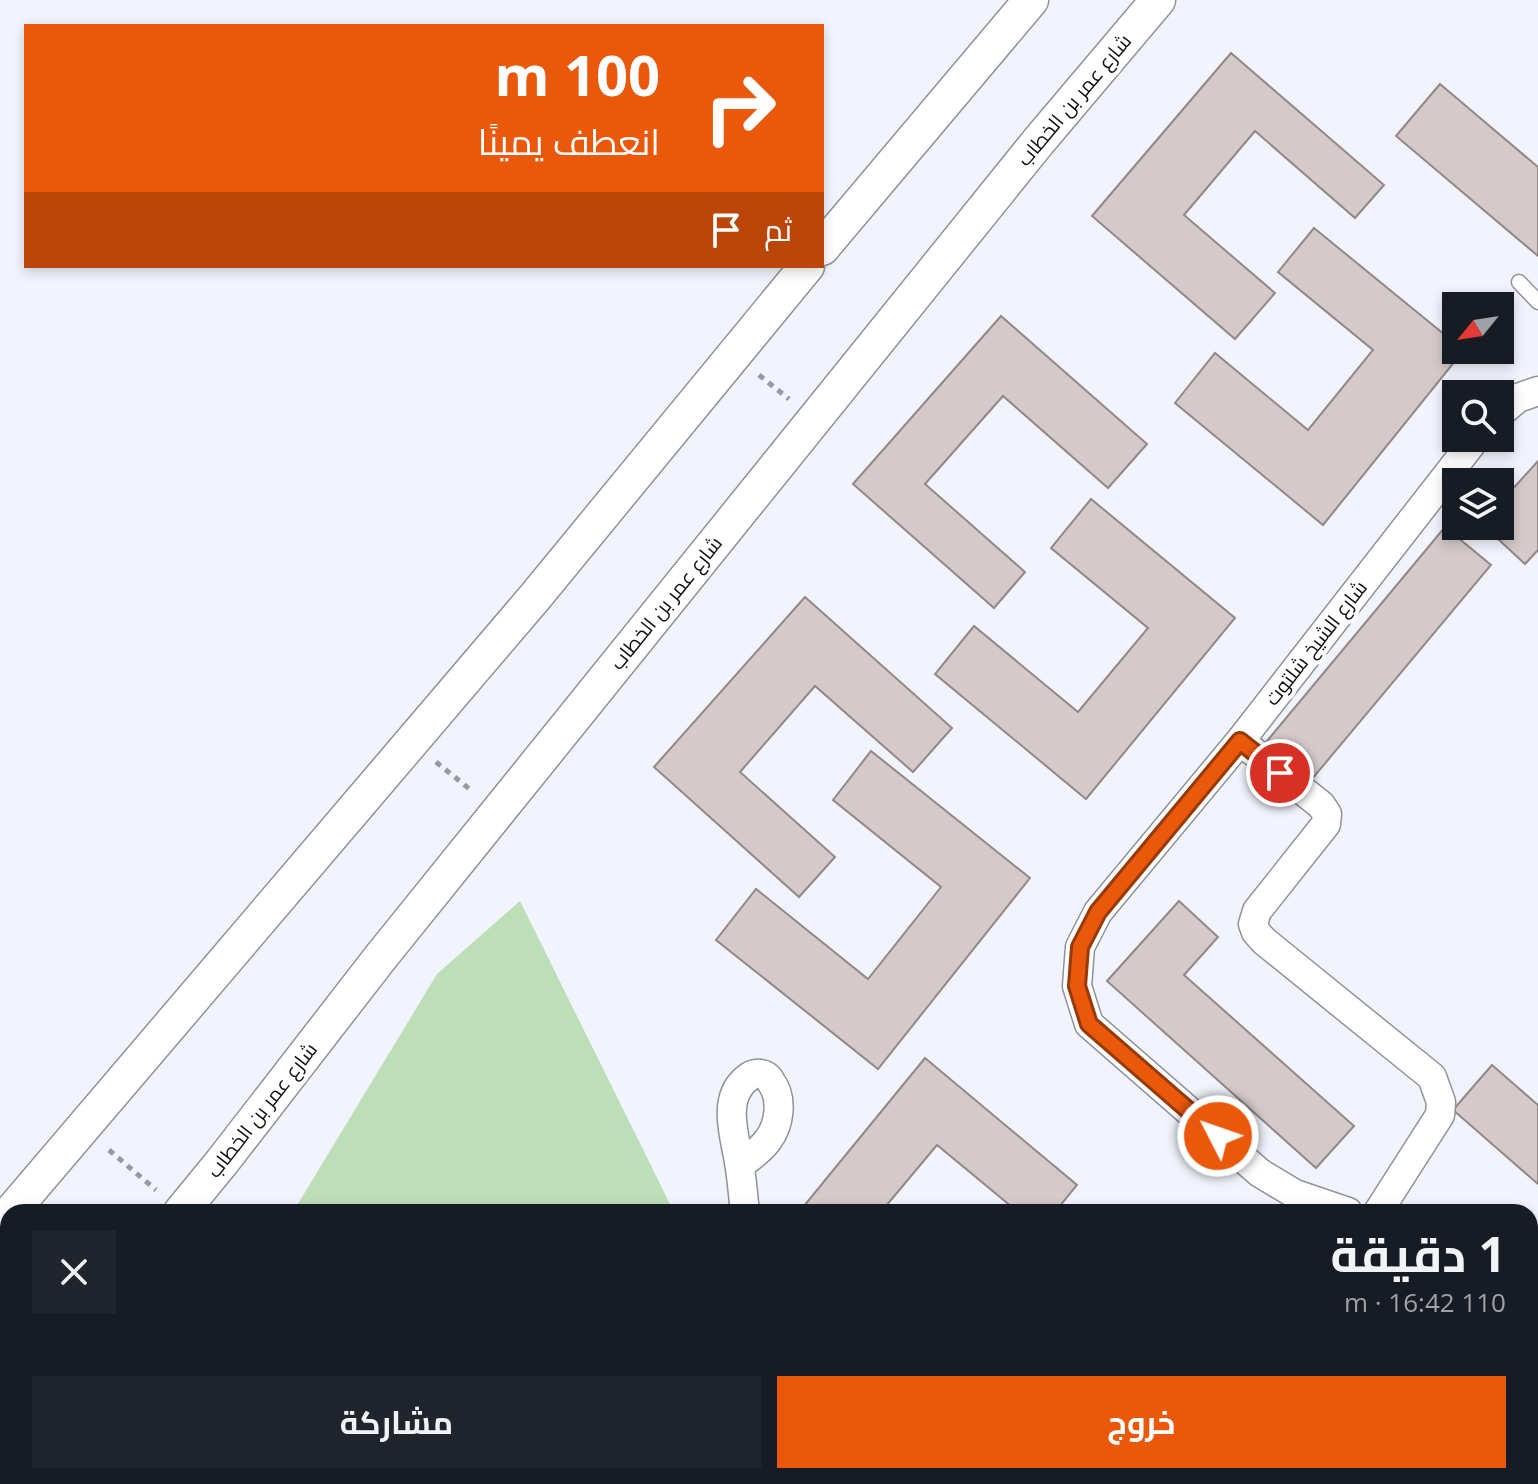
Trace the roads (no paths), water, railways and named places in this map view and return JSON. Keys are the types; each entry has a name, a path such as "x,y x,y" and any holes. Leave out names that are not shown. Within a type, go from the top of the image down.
{"street":[{"path":"824,246 1031,0"},
{"name":"شارع عمر بن الخطاب","path":"169,1202 231,1150 380,958 1038,142 1158,0"},
{"path":"19,1204 535,597 805,268"},
{"path":"1514,401 1538,391"},
{"name":"شارع الشيخ شلتوت","path":"1324,1204 1295,1194 1260,1173 1089,1024 1077,986 1080,947 1098,912 1240,741 1465,452"},
{"path":"1240,741 1321,805 1327,814 1326,824 1257,911 1253,924 1256,932 1432,1077 1441,1102 1440,1115 1383,1204"},
{"path":"740,1165 744,1204"}],"lane":[{"path":"1519,282 1538,302"}]}
